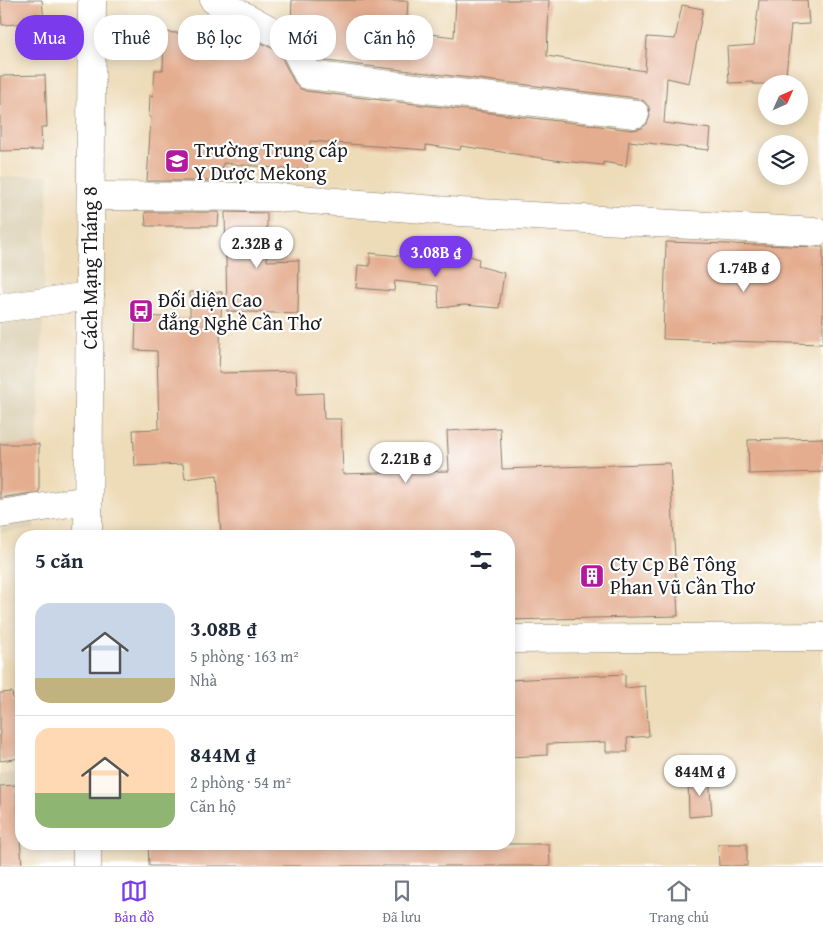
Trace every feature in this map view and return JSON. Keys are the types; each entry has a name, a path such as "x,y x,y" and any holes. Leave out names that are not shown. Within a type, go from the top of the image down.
{"main road":[{"name":"Cách Mạng Tháng 8","path":"88,530 92,0"},
{"path":"214,0 291,41 308,75 635,114"},
{"path":"91,196 274,197 461,212 816,232"},
{"path":"0,308 90,296"},
{"path":"0,514 88,500"},
{"path":"515,639 823,637"},
{"path":"87,850 88,866"}],"shaded area":[{"path":"49,175 34,529 0,533 0,177"},
{"path":"15,773 15,850 23,850 23,866 0,866 0,775"}],"building":[{"path":"0,0 42,0 43,15 15,15 15,24 2,25"},
{"path":"292,0 408,1 407,15 346,15 346,60 433,60 433,34 454,37 456,0 549,0 547,56 645,71 647,37 675,39 682,5 703,9 689,83 667,78 664,123 711,129 709,150 629,141 626,166 603,162 603,165 562,161 461,146 460,150 426,145 426,150 310,141 307,171 223,163 221,181 147,181 151,117 149,117 150,95 153,96 155,70 163,70 163,60 168,60 168,32 178,33 178,60 260,60 260,42 270,47 270,60 283,60 294,82 299,88 306,91 633,130 642,128 647,124 650,116 649,107 644,101 637,98 318,60 336,60 336,15 291,15"},
{"path":"759,0 807,0 809,24 791,25 786,75 758,75 758,84 753,84 753,82 729,83 727,47 754,45"},
{"path":"45,75 47,127 41,127 42,150 0,151 0,76"},
{"path":"145,212 219,212 218,226 146,226"},
{"path":"225,212 267,213 267,261 299,260 298,314 227,311"},
{"path":"666,242 823,247 823,344 663,339"},
{"path":"436,250 451,250 479,259 478,266 504,273 499,308 464,305 439,308 438,286 395,281 394,291 356,288 358,265 370,266 370,253 437,260"},
{"name":"Cty Cp Bê Tông Phan Vũ Cần Thơ","path":"190,292 222,292 219,373 296,371 297,394 323,393 324,419 341,419 343,474 449,471 447,431 500,428 502,469 670,463 678,616 515,620 515,530 221,530 217,475 185,479 183,464 135,466 133,430 159,429 157,351 135,350 136,316 190,318"},
{"path":"823,438 823,472 749,474 748,440"},
{"path":"0,444 39,444 39,492 0,498"},
{"path":"625,674 625,688 645,686 649,736 627,738 628,752 606,752 606,742 547,744 547,755 515,757 515,680"},
{"path":"12,692 13,699 15,699 15,759 0,761 0,693"},
{"path":"709,776 712,815 689,817 688,778"},
{"path":"15,785 15,850 21,850 22,866 0,866 0,786"},
{"path":"515,844 549,844 550,866 149,866 148,850 515,850"},
{"path":"718,844 747,844 747,866 719,866"}],"place":[{"name":"Trường Trung cấp Y Dược Mekong","path":"177,161"},
{"name":"Đối diện Cao đẳng Nghề Cần Thơ","path":"141,311"},
{"name":"Cty Cp Bê Tông Phan Vũ Cần Thơ","path":"592,576"}]}
